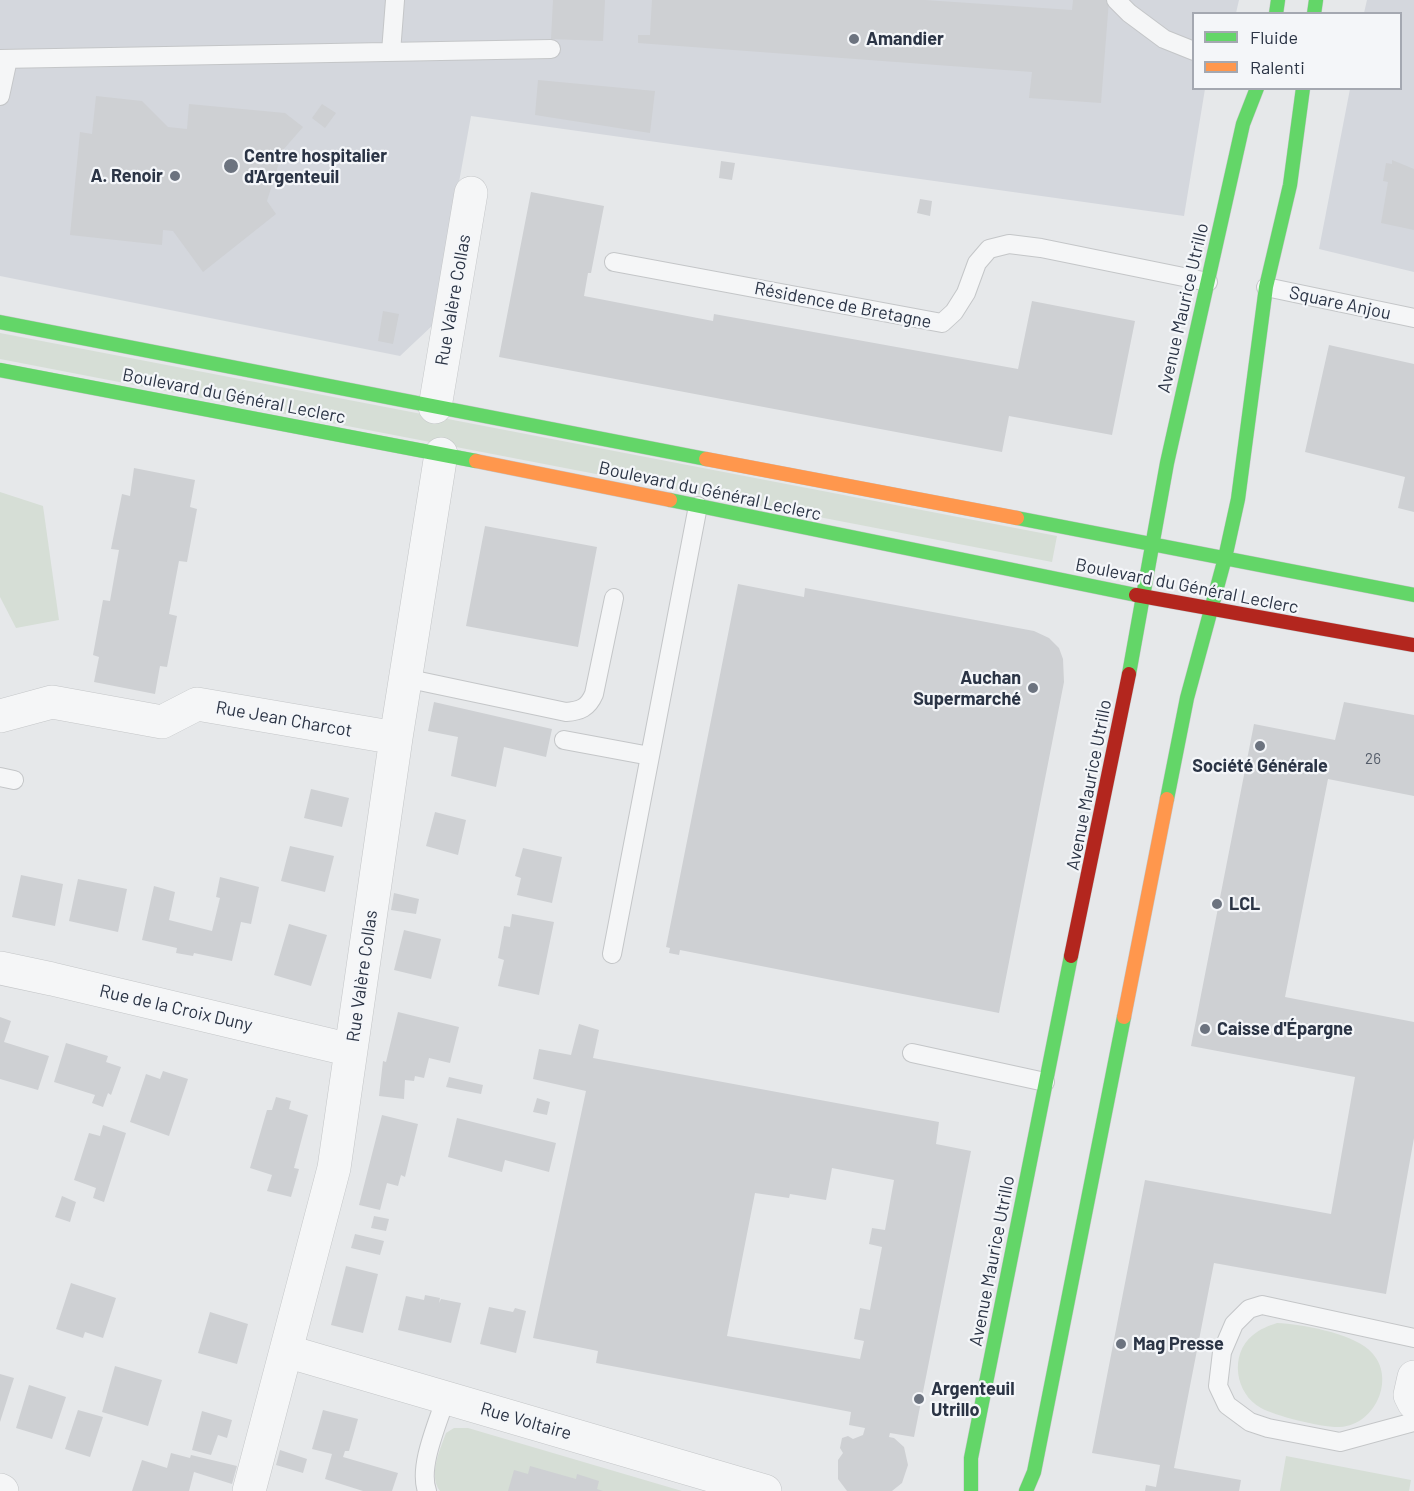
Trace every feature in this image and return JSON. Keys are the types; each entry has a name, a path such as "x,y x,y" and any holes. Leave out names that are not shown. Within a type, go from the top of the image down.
{"street":[{"name":"Avenue Maurice Utrillo","path":"970,1491 971,1458 1045,1082 1111,766 1167,463 1244,124 1256,90"},
{"path":"1026,1491 1034,1472 1187,698 1225,558 1238,500 1266,287 1290,185 1303,90"},
{"name":"Rue Valère Collas","path":"435,407 471,193"},
{"name":"Boulevard du Général Leclerc","path":"0,322 1414,595"},
{"name":"Boulevard du Général Leclerc","path":"0,370 441,454 1143,596 1414,645"},
{"name":"Rue Valère Collas","path":"249,1491 334,1168 396,738 441,454"},
{"name":"Rue Jean Charcot","path":"0,716 52,702 162,722 197,704 396,738"},
{"name":"Rue de la Croix Duny","path":"0,968 64,981 351,1050"},
{"name":"Rue Voltaire","path":"286,1351 765,1491"},
{"path":"1414,1377 1410,1395 1414,1403"}],"lane":[{"path":"391,52 395,0"},
{"path":"1116,0 1129,13 1164,39 1192,50"},
{"path":"0,96 4,59 551,49"},
{"name":"Résidence de Bretagne","path":"614,262 942,323 954,312 966,293 977,263 989,249 1009,244 1041,248 1208,282"},
{"name":"Square Anjou","path":"1266,287 1414,318"},
{"path":"612,954 698,506"},
{"path":"405,678 566,712 580,711 591,702 594,694 614,598"},
{"path":"564,740 650,756"},
{"path":"912,1053 1045,1082"},
{"path":"1414,1338 1262,1305 1249,1309 1234,1324 1222,1352 1218,1386 1227,1405 1250,1422 1268,1428 1340,1442 1414,1422"},
{"path":"427,1491 424,1484 424,1467 446,1397"}],"shaded area":[{"name":"Centre hospitalier d'Argenteuil","path":"0,0 1239,0 1236,12 1192,12 1192,90 1205,90 1184,216 471,116 433,325 400,356 0,276"},
{"path":"1367,0 1414,0 1414,272 1319,249 1350,90 1402,90 1402,12 1364,12"},
{"path":"0,333 1057,536 1052,562 0,359"},
{"path":"0,492 43,506 59,620 16,628 0,597"},
{"path":"1277,1323 1325,1330 1349,1338 1368,1349 1377,1359 1381,1371 1382,1384 1373,1408 1353,1424 1340,1427 1300,1421 1261,1408 1252,1402 1245,1393 1238,1373 1240,1352 1245,1343 1258,1331"},
{"path":"454,1428 468,1428 682,1491 440,1491 435,1478 436,1462 446,1433"},
{"path":"1286,1456 1411,1480 1409,1491 1280,1491"}],"building":[{"path":"553,0 605,0 603,41 551,39"},
{"name":"Amandier","path":"652,0 925,0 1072,10 1073,0 1109,0 1101,103 1029,98 1032,72 638,43 638,35 650,35"},
{"path":"538,80 655,91 650,133 535,115"},
{"name":"A. Renoir","path":"96,96 142,101 168,127 187,129 189,104 285,113 303,127 283,150 267,201 276,214 203,272 173,231 163,230 162,245 70,235 80,132 92,134"},
{"path":"322,104 336,113 325,128 312,118"},
{"path":"1392,160 1414,169 1414,230 1381,223 1388,182 1383,181 1386,163 1392,164"},
{"path":"721,161 735,163 732,180 719,178"},
{"path":"531,192 604,206 591,273 588,273 584,296 713,321 714,314 1018,369 1032,301 1135,321 1112,435 1009,416 1002,452 499,357"},
{"path":"920,199 932,201 930,216 917,213"},
{"path":"383,311 399,314 393,344 378,341"},
{"path":"1329,345 1414,364 1414,512 1398,508 1405,477 1305,452"},
{"path":"134,468 195,480 190,507 197,509 187,562 179,561 169,614 177,616 167,667 160,666 155,694 94,682 99,657 93,655 103,600 110,601 119,550 111,549 122,494 130,496"},
{"path":"485,526 597,547 578,647 466,626"},
{"path":"738,584 804,597 805,588 1034,631 1049,638 1059,648 1063,659 1064,682 999,1013 680,950 679,955 669,953 670,948 666,947"},
{"path":"434,702 552,729 546,757 504,747 496,787 451,776 458,737 428,731"},
{"path":"1344,702 1414,715 1414,796 1328,779 1285,997 1414,1022 1414,1138 1386,1294 1214,1263 1174,1468 1241,1480 1239,1491 1145,1491 1146,1485 1156,1487 1160,1465 1092,1453 1145,1180 1331,1214 1355,1077 1191,1046 1254,724 1335,740"},
{"path":"311,789 349,798 342,827 304,818"},
{"path":"435,812 466,820 458,855 426,846"},
{"path":"290,846 334,856 325,892 281,881"},
{"path":"523,848 562,857 552,903 517,895 521,878 515,876"},
{"path":"21,875 63,884 55,926 12,917"},
{"path":"220,877 259,887 251,924 241,922 232,961 194,953 193,956 176,953 177,948 142,940 154,886 175,892 169,920 212,931 220,898 216,897"},
{"path":"78,879 127,889 118,932 69,921"},
{"path":"394,893 419,899 416,914 391,910"},
{"path":"512,914 554,922 539,995 498,986 504,960 498,958 504,926 510,927"},
{"path":"289,924 327,935 311,986 274,975"},
{"path":"404,930 441,939 431,979 394,970"},
{"path":"398,1012 459,1027 450,1063 429,1058 424,1078 415,1076 414,1081 405,1080 404,1099 379,1096 383,1061 386,1062"},
{"path":"0,1017 11,1021 4,1042 49,1056 38,1090 0,1079"},
{"path":"579,1024 599,1030 593,1058 939,1122 936,1144 971,1151 914,1437 890,1433 889,1437 894,1438 904,1447 908,1465 902,1483 892,1491 847,1491 838,1479 838,1460 843,1453 840,1448 842,1438 848,1436 853,1439 863,1435 865,1428 849,1425 851,1412 596,1363 598,1351 533,1338 586,1091 533,1079 539,1049 571,1055","holes":["832,1168 894,1180 885,1230 872,1228 869,1244 882,1247 870,1310 860,1308 854,1339 864,1341 860,1359 727,1336 755,1193 789,1198 790,1194 826,1200"]},
{"path":"66,1043 108,1056 106,1062 121,1067 111,1095 108,1093 103,1107 92,1103 95,1095 54,1082"},
{"path":"163,1071 188,1079 169,1136 130,1122 146,1074 160,1079"},
{"path":"449,1077 483,1085 481,1094 446,1087"},
{"path":"276,1097 291,1101 289,1109 308,1115 294,1168 299,1169 291,1197 267,1191 272,1175 250,1168 267,1110 272,1110"},
{"path":"537,1098 550,1102 547,1115 533,1112"},
{"path":"382,1115 418,1124 405,1177 401,1175 398,1186 387,1183 380,1210 359,1205"},
{"path":"457,1118 556,1143 549,1172 505,1160 502,1172 448,1157"},
{"path":"103,1125 126,1133 104,1202 93,1198 96,1188 74,1180 89,1133 100,1136"},
{"path":"62,1196 76,1202 70,1222 55,1217"},
{"path":"374,1216 389,1219 386,1231 371,1228"},
{"path":"355,1234 384,1241 380,1255 351,1248"},
{"path":"346,1266 378,1274 363,1333 331,1325"},
{"path":"71,1283 116,1298 103,1338 85,1332 83,1338 56,1329"},
{"path":"425,1295 440,1298 439,1303 441,1299 461,1303 451,1343 398,1330 406,1296 424,1300"},
{"path":"489,1307 513,1312 515,1308 526,1311 516,1353 480,1344"},
{"path":"210,1312 248,1324 237,1364 198,1353"},
{"path":"115,1366 162,1380 148,1426 102,1412"},
{"path":"0,1374 14,1378 0,1422"},
{"path":"29,1385 66,1397 52,1439 16,1428"},
{"path":"78,1410 103,1417 90,1457 65,1449"},
{"path":"323,1410 358,1419 349,1451 345,1451 343,1457 398,1473 392,1491 363,1491 325,1479 332,1454 312,1449"},
{"path":"202,1411 232,1420 227,1438 218,1435 211,1455 192,1450"},
{"path":"280,1450 307,1459 303,1473 276,1465"},
{"path":"171,1453 190,1458 191,1455 237,1466 232,1484 194,1472 189,1491 132,1491 142,1460 167,1468"},
{"path":"530,1466 576,1479 577,1474 599,1481 597,1489 603,1491 508,1491 514,1470 528,1474"}],"traffic: fast":[{"path":"1276,12 1278,0"},
{"path":"1314,12 1316,0"},
{"path":"1129,674 1167,463 1243,124 1256,90"},
{"path":"1167,799 1187,698 1225,558 1238,499 1266,287 1290,185 1303,90"},
{"path":"0,322 706,459"},
{"path":"0,370 476,461"},
{"path":"670,500 1136,595"},
{"path":"1017,518 1414,595"},
{"path":"971,1491 971,1458 1071,956"},
{"path":"1026,1491 1034,1472 1124,1017"}],"traffic: slow":[{"path":"706,459 1017,518"},
{"path":"476,461 670,500"},
{"path":"1124,1017 1167,799"}],"traffic: jam":[{"path":"1136,595 1414,645"},
{"path":"1071,956 1129,674"}],"place":[{"name":"Amandier","path":"854,39"},
{"name":"Centre hospitalier d'Argenteuil","path":"231,166"},
{"name":"A. Renoir","path":"175,176"},
{"name":"Auchan Supermarché","path":"1033,688"},
{"name":"Société Générale","path":"1260,746"},
{"name":"LCL","path":"1217,904"},
{"name":"Caisse d'Épargne","path":"1205,1029"},
{"name":"Mag Presse","path":"1121,1344"},
{"name":"Argenteuil Utrillo","path":"919,1399"}]}
